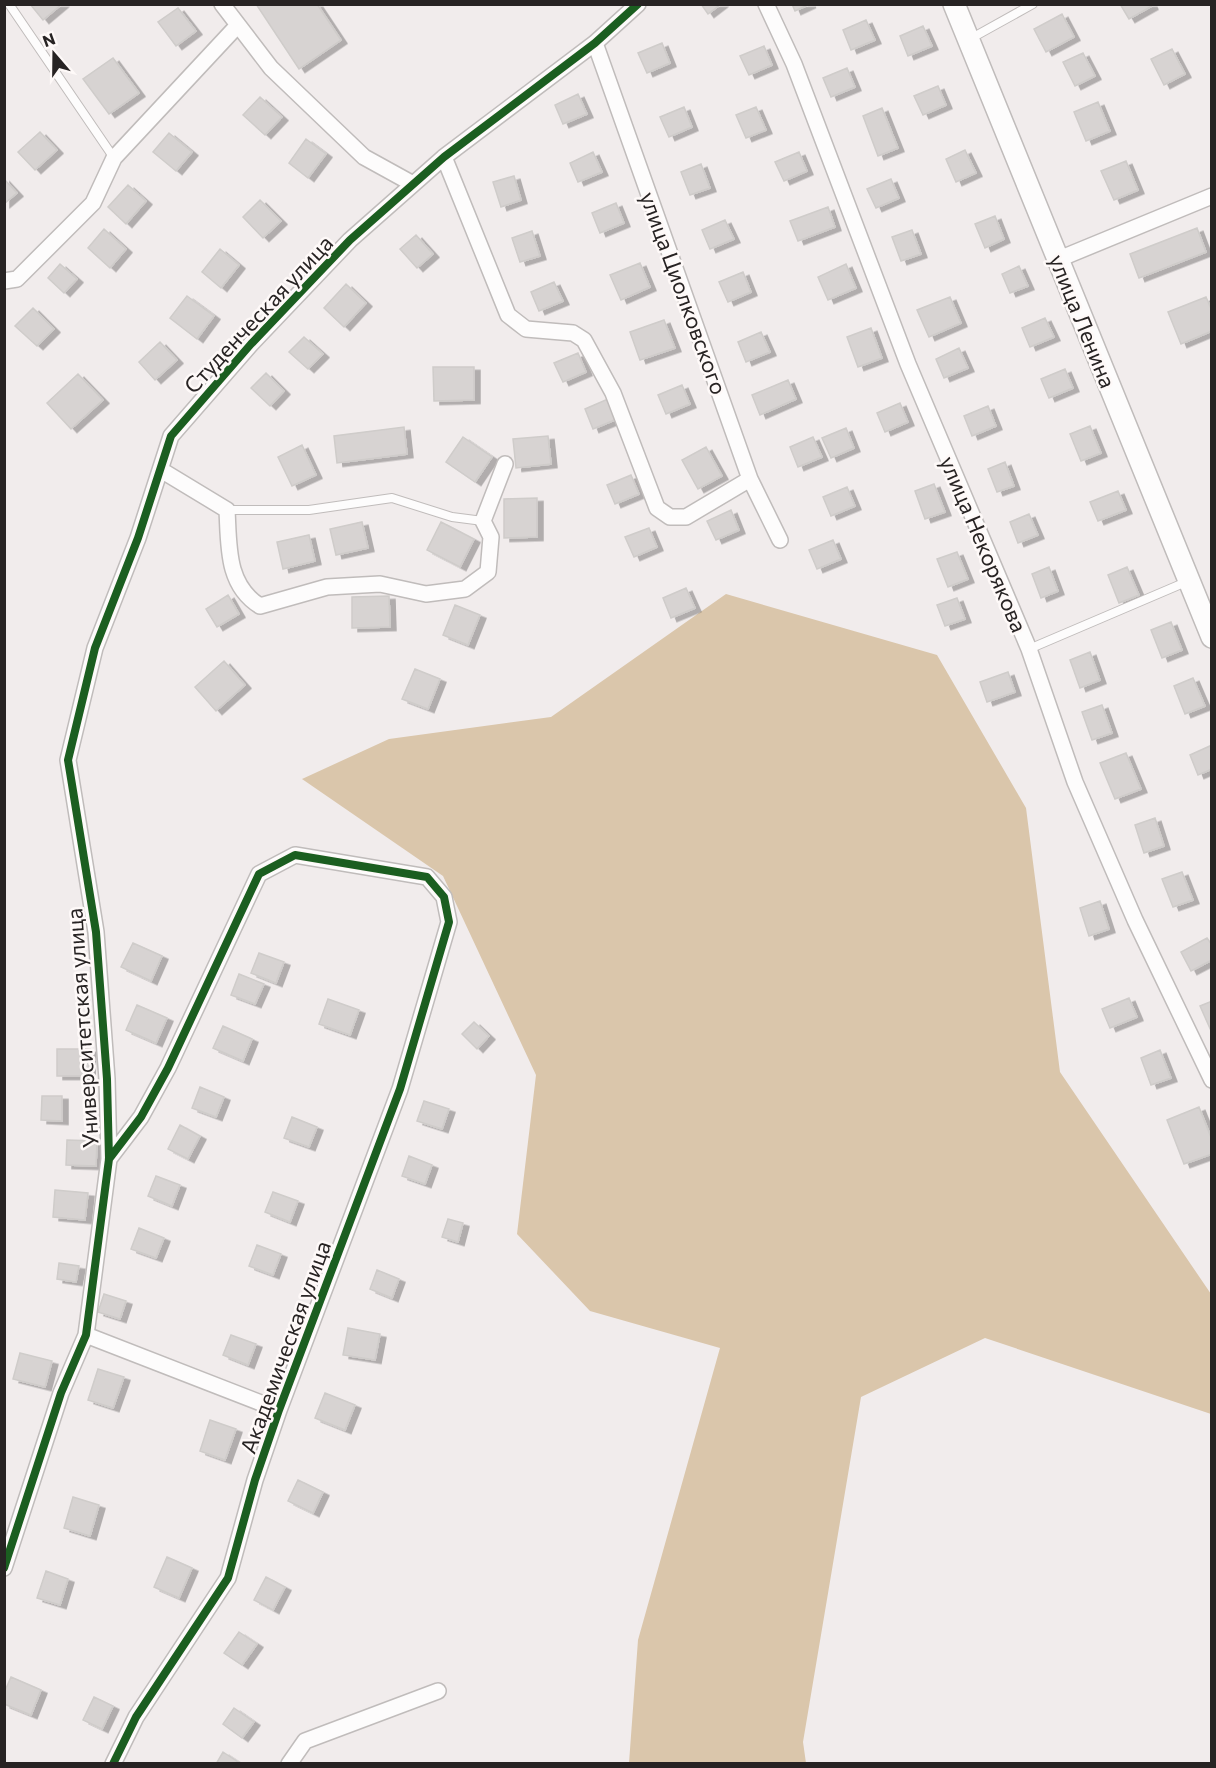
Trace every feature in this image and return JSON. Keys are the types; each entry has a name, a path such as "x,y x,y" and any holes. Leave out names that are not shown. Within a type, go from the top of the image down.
{"street":[{"path":"222,4 272,68 364,158 413,184"},
{"name":"Студенческая улица","path":"68,760 95,648 138,538 171,436 251,344 350,240 444,157 596,44 638,4"},
{"name":"улица Некорякова","path":"766,4 794,64 908,364 1029,649 1075,782 1135,920 1212,1080"},
{"name":"улица Ленина","path":"954,4 1212,637"},
{"path":"4,280 17,279 93,203 114,158 238,25"},
{"name":"улица Циолковского","path":"596,44 750,479 780,540"},
{"path":"444,157 508,315 526,329 573,333 584,340 613,393 657,508 670,517 686,517 750,479"},
{"path":"1059,259 1212,196"},
{"path":"161,470 227,510 231,569 245,597 260,606 327,587 380,584 426,594 465,589 488,572 491,537 483,521 505,464"},
{"name":"Университетская улица","path":"4,1568 61,1393 86,1335 109,1159 107,1079 96,932 68,760"},
{"name":"Академическая улица","path":"109,1159 141,1117 168,1068 259,874 295,855 427,877 444,897 449,922 400,1089 279,1410 255,1480 228,1578 136,1717 113,1764"},
{"path":"86,1335 279,1410"},
{"path":"289,1764 305,1741 438,1691"}],"lane":[{"path":"9,4 114,158"},
{"path":"969,40 1033,4"},
{"path":"227,510 309,510 392,498 452,517 483,521"},
{"path":"1029,649 1188,581"}],"shaded area":[{"path":"726,594 937,655 1026,808 1060,1072 1211,1294 1211,1414 985,1338 861,1397 803,1742 806,1763 629,1763 638,1640 720,1348 590,1311 517,1234 536,1075 443,876 302,779 389,739 551,717"}],"building":[{"path":"30,4 62,4 43,20"},
{"path":"256,4 317,4 341,40 299,69"},
{"path":"701,4 721,4 708,14"},
{"path":"792,4 810,4 795,11"},
{"path":"1120,4 1151,4 1152,6 1129,19"},
{"path":"178,8 196,31 176,46 158,22"},
{"path":"1062,14 1074,37 1046,52 1034,29"},
{"path":"866,20 875,40 851,50 843,30"},
{"path":"923,26 932,46 908,56 900,36"},
{"path":"662,43 670,63 647,73 638,53"},
{"path":"764,46 772,65 749,75 740,56"},
{"path":"1172,49 1185,74 1164,85 1151,59"},
{"path":"1083,53 1095,76 1075,86 1063,62"},
{"path":"113,58 139,93 109,114 83,79"},
{"path":"847,68 855,87 831,97 823,78"},
{"path":"938,86 946,105 923,115 914,96"},
{"path":"578,94 587,114 563,124 555,105"},
{"path":"260,97 282,117 265,135 243,115"},
{"path":"1098,102 1110,131 1086,141 1074,112"},
{"path":"684,107 692,127 669,137 660,117"},
{"path":"756,107 766,130 746,138 736,115"},
{"path":"882,108 898,148 878,156 863,116"},
{"path":"40,132 57,150 35,170 18,152"},
{"path":"169,133 192,152 176,171 153,152"},
{"path":"306,139 326,154 308,178 289,163"},
{"path":"965,150 976,173 956,182 946,159"},
{"path":"593,152 602,172 578,182 570,163"},
{"path":"799,152 807,171 784,181 775,162"},
{"path":"1126,161 1138,190 1114,200 1101,171"},
{"path":"701,164 710,188 690,195 681,172"},
{"path":"514,176 521,200 501,207 493,182"},
{"path":"4,179 17,193 4,204"},
{"path":"891,179 899,198 876,208 867,189"},
{"path":"128,185 146,201 126,224 108,207"},
{"path":"260,200 281,221 263,238 243,217"},
{"path":"616,203 624,223 600,233 592,213"},
{"path":"828,207 835,227 798,241 790,221"},
{"path":"995,216 1004,239 985,248 975,224"},
{"path":"725,220 734,239 710,249 702,230"},
{"path":"1197,228 1206,252 1139,278 1130,254"},
{"path":"104,229 126,249 110,268 88,248"},
{"path":"912,230 921,254 901,261 892,237"},
{"path":"532,231 540,256 520,262 512,238"},
{"path":"416,235 433,254 417,268 400,249"},
{"path":"220,249 239,265 221,288 202,272"},
{"path":"640,263 650,287 621,300 610,275"},
{"path":"60,264 77,279 64,293 48,278"},
{"path":"846,264 856,288 828,300 818,277"},
{"path":"1019,266 1028,286 1010,293 1002,274"},
{"path":"743,272 751,292 728,302 719,282"},
{"path":"554,282 563,301 539,311 531,292"},
{"path":"346,284 366,303 344,327 324,308"},
{"path":"187,296 214,316 197,339 170,318"},
{"path":"950,297 961,323 929,337 917,310"},
{"path":"1206,297 1212,311 1212,331 1181,344 1168,312"},
{"path":"33,308 54,329 37,346 15,326"},
{"path":"1045,318 1054,337 1030,347 1022,328"},
{"path":"664,320 675,348 640,360 630,332"},
{"path":"871,328 882,358 858,367 847,337"},
{"path":"761,332 770,352 746,362 738,342"},
{"path":"304,337 323,354 308,369 289,352"},
{"path":"160,342 177,360 155,380 139,362"},
{"path":"959,348 968,368 944,378 936,359"},
{"path":"578,353 586,372 563,382 554,363"},
{"path":"433,367 474,367 474,400 434,401"},
{"path":"1065,369 1073,388 1049,398 1041,379"},
{"path":"266,373 284,391 270,406 251,388"},
{"path":"78,374 103,400 71,429 47,403"},
{"path":"788,380 796,399 760,415 752,395"},
{"path":"682,385 690,404 666,414 658,395"},
{"path":"608,399 617,419 593,429 585,409"},
{"path":"900,403 908,422 885,432 877,413"},
{"path":"988,406 996,426 972,436 964,416"},
{"path":"1090,426 1101,453 1081,461 1070,434"},
{"path":"404,427 407,454 337,463 334,436"},
{"path":"846,428 854,448 831,458 822,438"},
{"path":"548,436 551,464 516,468 513,439"},
{"path":"463,437 492,457 475,482 446,462"},
{"path":"813,437 822,457 798,467 790,447"},
{"path":"302,445 316,475 292,486 278,457"},
{"path":"706,447 722,476 698,489 682,460"},
{"path":"1005,462 1014,486 997,492 988,469"},
{"path":"631,475 639,494 615,504 607,485"},
{"path":"934,484 945,512 925,519 915,491"},
{"path":"847,487 855,506 831,516 823,497"},
{"path":"1118,491 1126,510 1098,521 1090,502"},
{"path":"537,498 537,537 504,538 504,499"},
{"path":"731,510 739,530 716,540 707,521"},
{"path":"1029,514 1038,535 1018,543 1010,522"},
{"path":"362,522 368,548 336,555 330,529"},
{"path":"441,522 474,539 460,567 427,550"},
{"path":"649,528 657,547 634,557 625,537"},
{"path":"309,535 315,561 283,569 277,542"},
{"path":"833,540 841,559 817,569 809,550"},
{"path":"957,552 968,579 948,587 937,559"},
{"path":"1049,567 1058,591 1041,598 1032,574"},
{"path":"1127,567 1139,595 1119,603 1108,575"},
{"path":"686,588 695,608 671,618 663,598"},
{"path":"228,595 239,614 217,627 206,609"},
{"path":"389,596 390,627 352,628 352,597"},
{"path":"957,598 965,619 945,626 937,605"},
{"path":"455,605 480,615 468,645 443,635"},
{"path":"1171,622 1182,650 1162,658 1151,630"},
{"path":"1090,652 1100,680 1080,688 1070,660"},
{"path":"224,661 245,685 216,711 195,687"},
{"path":"415,669 440,679 428,709 402,699"},
{"path":"1008,672 1015,692 987,702 980,682"},
{"path":"1193,678 1205,706 1185,714 1174,686"},
{"path":"1102,705 1112,733 1092,740 1082,712"},
{"path":"1212,745 1212,769 1198,775 1190,755"},
{"path":"1126,753 1141,789 1115,799 1100,763"},
{"path":"1155,818 1164,846 1144,853 1135,825"},
{"path":"1182,872 1193,900 1173,907 1162,879"},
{"path":"1100,901 1109,929 1089,936 1080,908"},
{"path":"1207,938 1212,945 1212,960 1191,971 1181,952"},
{"path":"133,943 162,956 151,981 121,967"},
{"path":"259,953 284,962 276,983 251,973"},
{"path":"239,974 264,984 255,1004 231,995"},
{"path":"1129,998 1137,1017 1110,1028 1102,1009"},
{"path":"328,999 359,1010 350,1035 319,1024"},
{"path":"1212,1001 1212,1033 1200,1006"},
{"path":"137,1005 167,1018 156,1043 126,1030"},
{"path":"474,1022 489,1036 477,1049 462,1034"},
{"path":"223,1026 252,1039 243,1061 213,1048"},
{"path":"57,1049 90,1049 89,1076 57,1076"},
{"path":"1160,1050 1171,1078 1151,1085 1141,1058"},
{"path":"200,1087 224,1097 216,1117 192,1108"},
{"path":"42,1096 62,1096 62,1121 41,1120"},
{"path":"424,1101 449,1109 442,1129 417,1121"},
{"path":"1199,1107 1212,1140 1212,1154 1184,1164 1167,1120"},
{"path":"292,1117 317,1127 309,1147 284,1138"},
{"path":"180,1125 200,1136 188,1159 168,1149"},
{"path":"67,1140 97,1141 96,1166 66,1165"},
{"path":"409,1156 432,1165 425,1184 402,1176"},
{"path":"156,1176 180,1185 172,1206 148,1196"},
{"path":"55,1190 88,1193 85,1220 53,1217"},
{"path":"273,1192 298,1201 290,1222 265,1212"},
{"path":"448,1219 463,1223 458,1242 442,1237"},
{"path":"139,1228 164,1238 156,1258 131,1249"},
{"path":"257,1245 281,1254 273,1275 249,1266"},
{"path":"59,1263 79,1266 76,1282 57,1279"},
{"path":"377,1270 399,1279 392,1298 370,1289"},
{"path":"104,1294 126,1301 120,1319 98,1312"},
{"path":"348,1328 380,1334 375,1360 343,1355"},
{"path":"231,1335 256,1344 248,1365 223,1355"},
{"path":"20,1353 52,1361 45,1387 13,1379"},
{"path":"98,1369 124,1377 113,1408 88,1400"},
{"path":"325,1393 355,1405 345,1430 315,1418"},
{"path":"210,1420 236,1429 225,1460 200,1451"},
{"path":"298,1480 323,1492 313,1513 288,1501"},
{"path":"73,1497 99,1505 90,1536 64,1528"},
{"path":"167,1557 192,1568 179,1598 154,1587"},
{"path":"46,1571 68,1579 60,1605 37,1598"},
{"path":"266,1577 285,1587 273,1610 254,1600"},
{"path":"239,1632 257,1644 242,1665 224,1653"},
{"path":"11,1677 41,1690 31,1715 4,1704 4,1693"},
{"path":"94,1697 113,1706 102,1729 83,1720"},
{"path":"234,1708 254,1722 242,1738 223,1724"},
{"path":"223,1752 238,1762 237,1764 216,1764"}],"cycle path":[{"path":"4,1568 61,1393 86,1335 109,1159 107,1079 96,932 68,760 95,648 138,538 171,436 251,344 350,240 444,157 595,43 638,4"},
{"path":"109,1159 141,1117 168,1068 259,874 295,855 427,877 444,897 449,922 400,1089 279,1410 255,1480 228,1578 136,1717 113,1764"}]}
